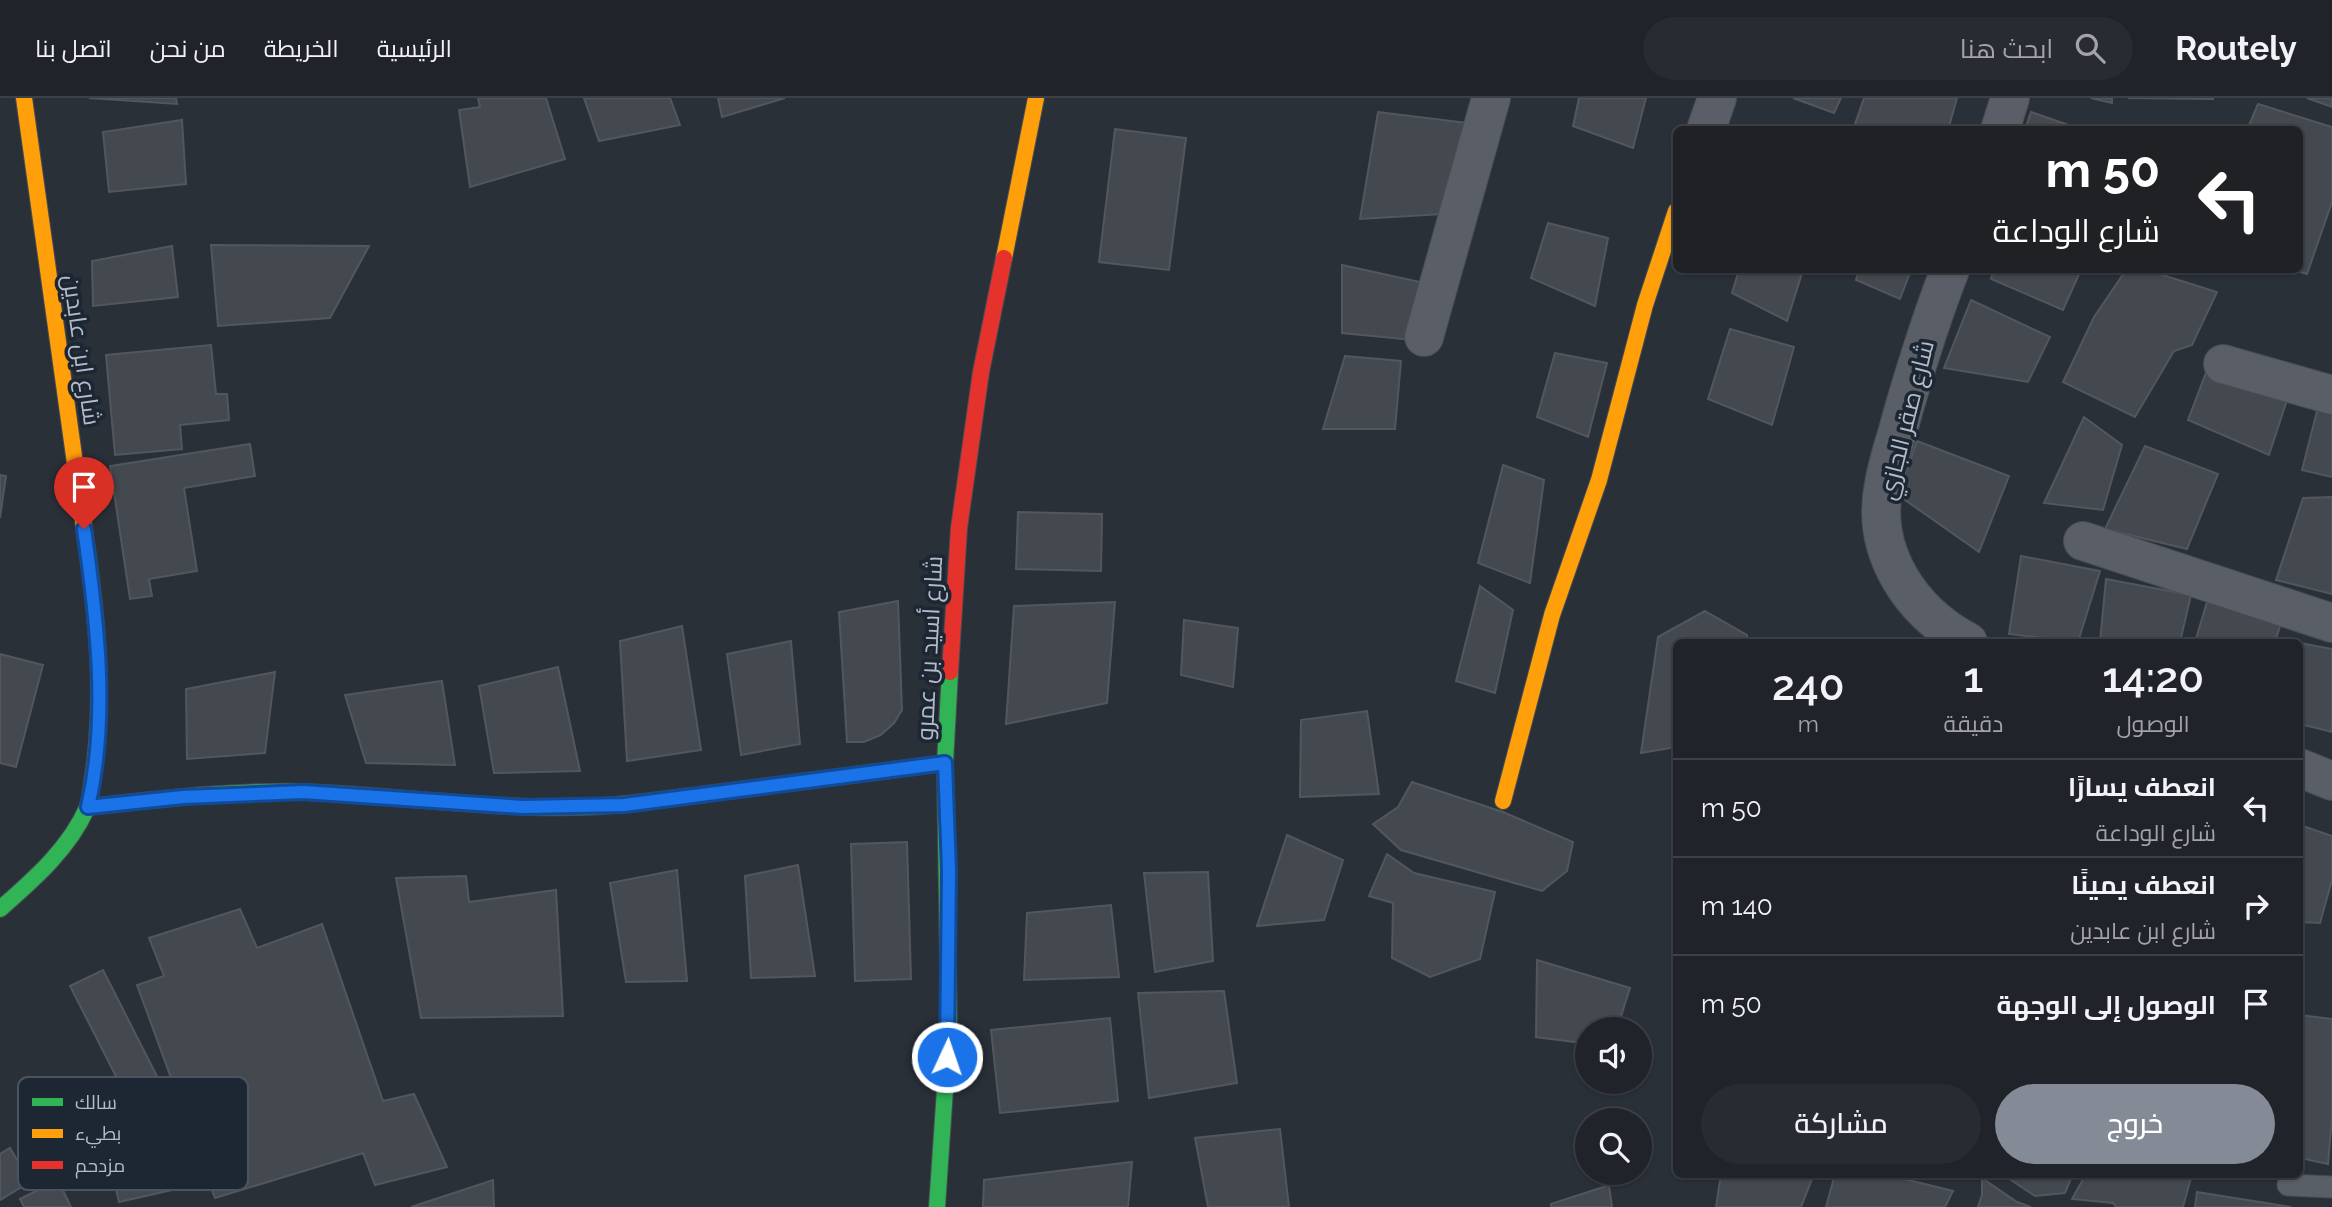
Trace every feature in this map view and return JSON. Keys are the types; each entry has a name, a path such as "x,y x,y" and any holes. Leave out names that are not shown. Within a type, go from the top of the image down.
{"street":[{"name":"شارع ابن عابدين","path":"0,909 52,860 88,807 98,743 96,610 24,98"},
{"name":"شارع أسيد بن عمرو","path":"937,1207 949,1030 949,870 945,763 959,528 968,446 1036,98"},
{"path":"1424,337 1491,98"},
{"path":"1707,126 1717,98"},
{"path":"2001,126 2010,98"},
{"path":"1503,801 1552,615 1599,480 1645,305 1673,220"},
{"name":"شارع صقر الجازي","path":"1949,273 1920,356 1883,487 1883,533 1887,554 1918,606 1950,633 1962,639"},
{"path":"2223,364 2332,395"},
{"path":"2083,541 2332,623"},
{"path":"88,807 183,797 303,792 523,807 624,805 945,763"},
{"path":"2303,769 2332,781"}],"lane":[{"path":"2288,1185 2332,1187"}],"building":[{"path":"89,98 176,98 177,104"},
{"path":"478,98 546,98 565,159 470,187 459,110 480,107"},
{"path":"584,98 670,98 680,125 599,141"},
{"path":"718,98 785,98 722,117"},
{"path":"1579,98 1646,98 1633,148 1573,126"},
{"path":"1793,98 1841,98 1834,113"},
{"path":"1864,98 1957,98 1949,126 1854,126"},
{"path":"2091,98 2112,98 2112,103"},
{"path":"2128,98 2213,98 2213,99"},
{"path":"2307,98 2332,98 2332,107"},
{"path":"2258,104 2332,127 2332,202 2307,274 2303,273 2303,126 2249,126"},
{"path":"1378,112 1468,123 1443,214 1360,219"},
{"path":"2031,112 2071,126 2026,126"},
{"path":"182,120 186,184 109,192 103,132"},
{"path":"1115,129 1186,138 1169,270 1099,262"},
{"path":"1548,223 1608,238 1595,306 1531,278"},
{"path":"211,245 369,246 330,318 218,326"},
{"path":"172,246 178,297 93,306 92,261"},
{"path":"1342,265 1420,282 1413,340 1342,333"},
{"path":"1738,273 1802,273 1787,321 1732,293"},
{"path":"1858,273 1910,273 1900,299 1856,280"},
{"path":"1992,273 2080,273 2063,310 1991,279"},
{"path":"2124,273 2157,273 2217,292 2192,345 2174,351 2135,417 2063,382 2094,317"},
{"path":"1971,300 2050,337 2028,382 1944,368"},
{"path":"1730,329 1794,347 1772,425 1708,399"},
{"path":"211,345 216,394 227,394 229,420 180,425 182,449 115,455 106,355"},
{"path":"1555,353 1607,363 1588,437 1537,417"},
{"path":"1345,356 1401,361 1395,429 1323,429"},
{"path":"2207,370 2289,394 2269,455 2188,420"},
{"path":"2319,403 2332,408 2332,477 2302,470"},
{"path":"2084,417 2122,445 2103,510 2044,503"},
{"path":"1917,441 2009,476 1979,552 1898,495"},
{"path":"250,444 255,476 184,488 197,571 149,579 152,596 130,599 110,466"},
{"path":"2145,446 2218,474 2187,549 2105,529"},
{"path":"1503,465 1544,480 1530,583 1478,563"},
{"path":"0,475 6,476 0,518"},
{"path":"2332,497 2332,594 2276,580 2303,498"},
{"path":"1018,512 1102,514 1101,571 1016,569"},
{"path":"2021,556 2100,571 2079,639 2009,634"},
{"path":"2106,579 2191,595 2181,639 2100,639"},
{"path":"1480,586 1513,610 1495,693 1456,681"},
{"path":"898,601 902,710 894,723 881,735 864,742 847,742 839,612"},
{"path":"1115,602 1107,703 1006,724 1014,606"},
{"path":"2207,602 2281,623 2276,639 2196,639"},
{"path":"1705,611 1747,635 1747,639 1673,639 1673,748 1641,753 1658,637"},
{"path":"1184,620 1238,628 1233,687 1181,675"},
{"path":"682,626 701,750 627,761 620,641"},
{"path":"791,641 800,744 741,755 727,654"},
{"path":"2303,644 2332,649 2332,732 2303,725"},
{"path":"0,654 43,665 16,767 0,763"},
{"path":"558,667 580,771 494,773 479,686"},
{"path":"275,672 265,753 187,759 186,689"},
{"path":"442,681 455,765 366,763 345,695"},
{"path":"1367,711 1379,794 1300,797 1301,720"},
{"path":"1412,782 1503,812 1573,842 1567,871 1542,891 1401,850 1373,824 1398,807"},
{"path":"2303,826 2332,836 2332,880 2320,923 2303,922"},
{"path":"1287,835 1343,860 1324,920 1257,926"},
{"path":"907,842 911,979 855,981 851,844"},
{"path":"1387,854 1414,873 1495,892 1480,959 1430,977 1392,958 1393,903 1369,896"},
{"path":"798,865 815,976 751,978 745,876"},
{"path":"677,870 687,981 626,982 610,883"},
{"path":"1208,872 1213,961 1155,972 1144,873"},
{"path":"466,876 469,902 556,890 563,1016 421,1018 396,878"},
{"path":"1111,905 1119,977 1024,980 1027,913"},
{"path":"240,909 257,948 322,924 383,1101 414,1094 447,1167 375,1185 363,1153 248,1188 248,1077 171,1077 137,985 164,976 149,938"},
{"path":"1537,960 1630,988 1621,1017 1575,1017 1575,1042 1536,1037"},
{"path":"103,970 157,1077 116,1077 70,986"},
{"path":"1224,991 1237,1083 1149,1098 1138,993"},
{"path":"2303,1015 2332,1019 2332,1117 2328,1164 2303,1159"},
{"path":"1110,1018 1118,1101 1000,1113 991,1030"},
{"path":"1280,1129 1289,1207 1208,1207 1195,1138"},
{"path":"10,1148 18,1162 18,1189 0,1200 0,1154"},
{"path":"1132,1162 1128,1207 983,1207 984,1180"},
{"path":"1720,1178 1812,1178 1801,1207 1716,1207"},
{"path":"1834,1178 1900,1178 1953,1191 1945,1207 1826,1207"},
{"path":"1982,1178 2017,1202 2031,1207 1978,1207 1982,1195"},
{"path":"2008,1178 2071,1178 2065,1193 2035,1196"},
{"path":"2084,1178 2191,1178 2183,1207 2116,1207 2113,1203 2072,1199"},
{"path":"493,1180 494,1207 411,1207"},
{"path":"1609,1185 1612,1207 1551,1207 1551,1204"},
{"path":"38,1190 63,1190 71,1207 24,1207 20,1199"},
{"path":"116,1190 172,1190 119,1202"},
{"path":"212,1190 241,1190 215,1198"},
{"path":"2197,1192 2291,1207 2195,1207"}],"traffic: fast":[{"path":"0,909 60,850 79,823 89,801 97,746 99,686 96,625 85,535"},
{"path":"937,1207 949,1030 945,763 950,672"},
{"path":"88,807 251,792 347,794 517,806 602,806 644,802"}],"traffic: slow":[{"path":"24,98 85,535"},
{"path":"1004,258 1036,98"},
{"path":"1503,801 1552,615 1599,480 1645,305 1673,220"},
{"path":"644,802 945,763"}],"traffic: jam":[{"path":"950,672 959,528 981,372 1004,258"}],"route":[{"path":"84,529 96,610 98,743 95,777 88,807 238,793 303,792 523,807 624,805 689,799 945,763 949,870 947,1057"}]}
